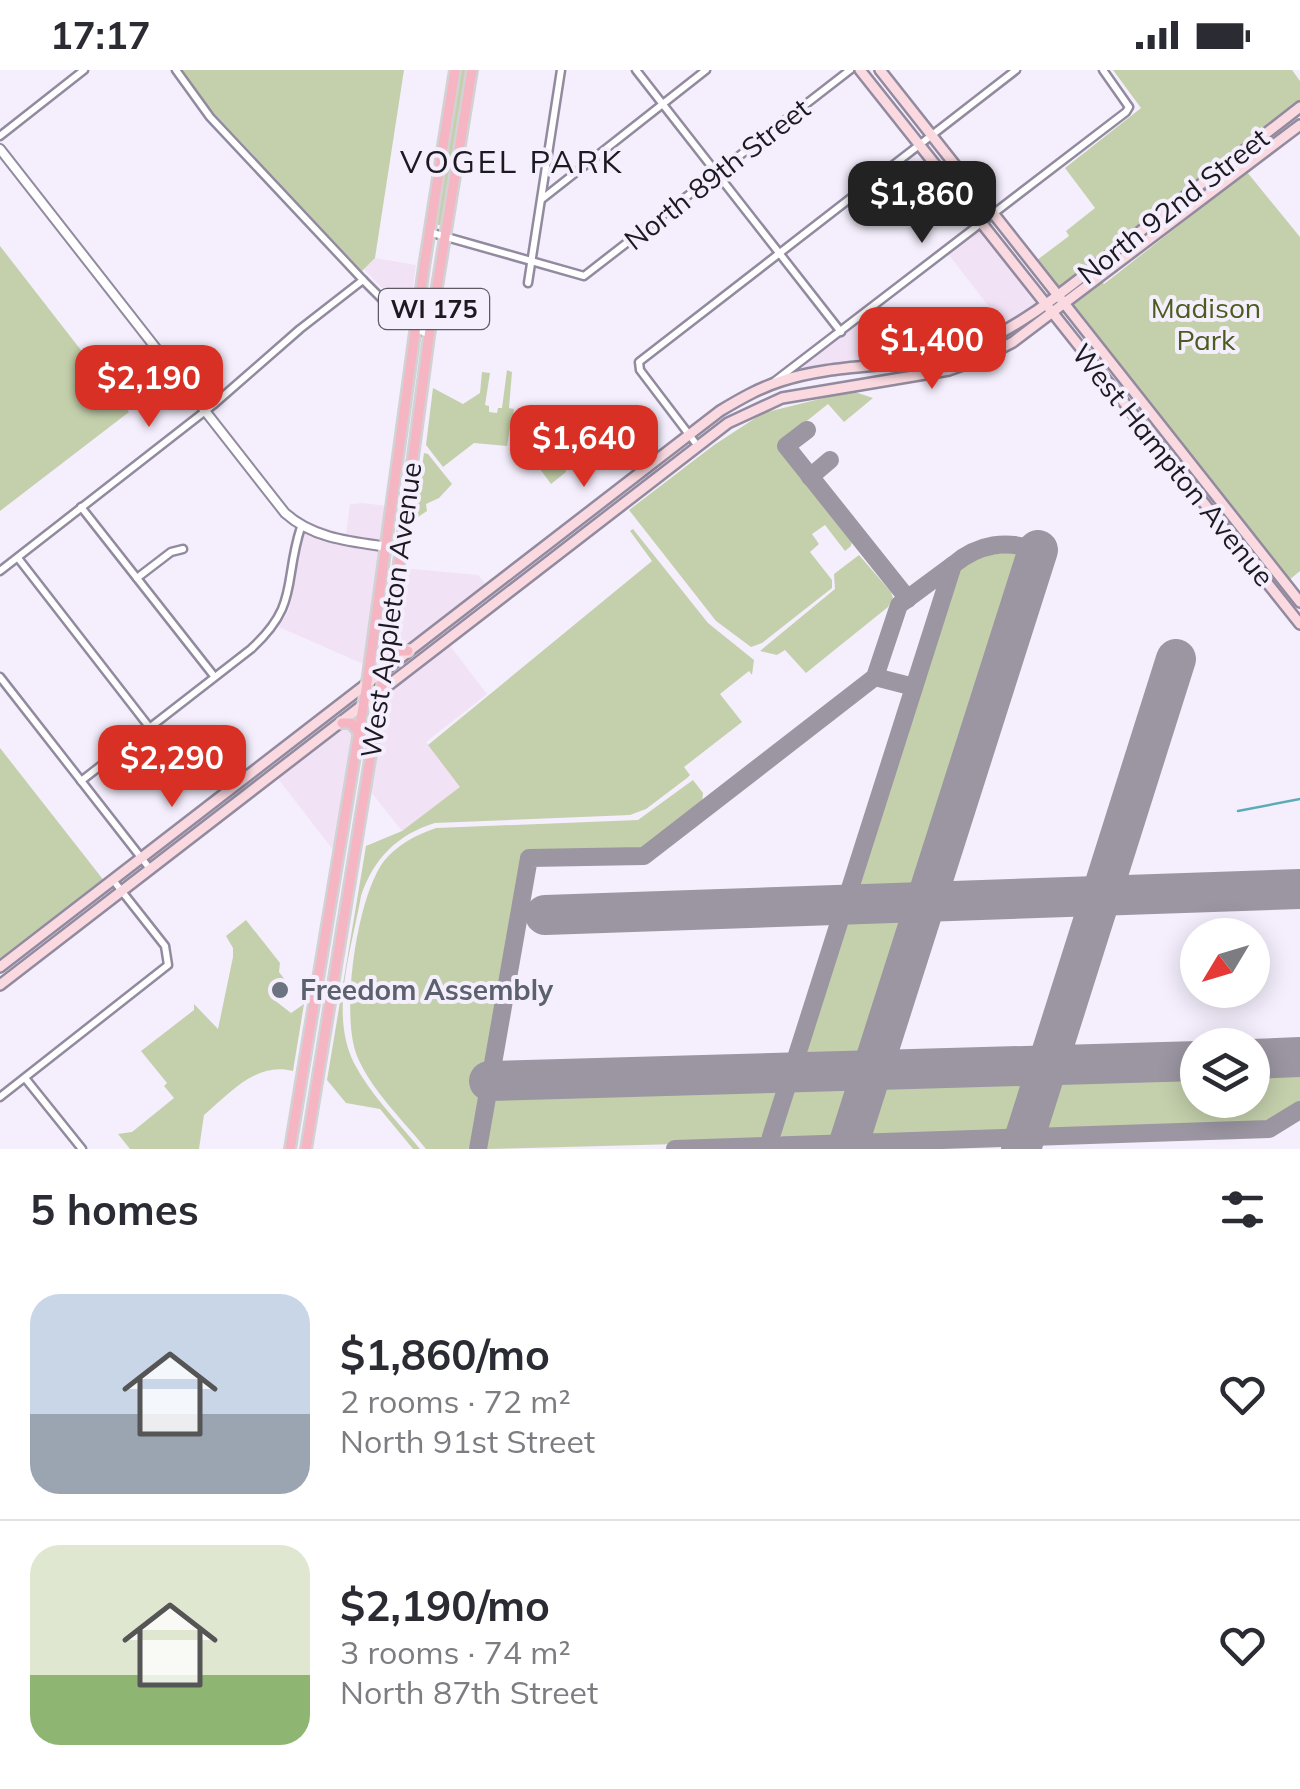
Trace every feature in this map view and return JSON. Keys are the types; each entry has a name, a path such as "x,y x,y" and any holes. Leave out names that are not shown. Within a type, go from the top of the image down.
{"main road":[{"name":"West Appleton Avenue","path":"290,1149 367,684 455,70"},
{"name":"West Appleton Avenue","path":"306,1149 394,610 430,336 472,70"},
{"name":"West Hampton Avenue","path":"860,70 1300,624"},
{"name":"West Hampton Avenue","path":"880,70 1300,602"},
{"name":"North 92nd Street","path":"0,967 720,411 770,385 799,376 943,355 969,348 1006,330 1046,305 1300,107"},
{"name":"North 92nd Street","path":"782,398 949,370 1013,342 1300,125"},
{"path":"0,986 697,445 728,423 782,398 799,376"},
{"path":"378,605 394,610"},
{"path":"390,634 397,650 408,651"},
{"path":"342,723 351,723 359,733"}],"street":[{"path":"0,136 84,70"},
{"path":"176,70 210,117 364,280 417,330 430,336"},
{"path":"528,284 561,70"},
{"path":"636,70 841,332"},
{"path":"540,200 706,70"},
{"name":"North 89th Street","path":"531,262 584,276 850,70"},
{"path":"697,445 638,366 641,360 1016,70"},
{"path":"770,385 1129,108 1102,70"},
{"path":"0,148 278,506 301,527 326,536 402,549"},
{"path":"430,232 531,262"},
{"path":"0,571 205,411 364,280"},
{"path":"799,376 809,357"},
{"path":"81,508 214,676"},
{"path":"81,781 260,640 284,608 301,527"},
{"path":"136,578 169,553 183,549"},
{"path":"18,558 150,728"},
{"path":"0,677 150,870"},
{"path":"0,1098 169,963 165,946 113,880"},
{"path":"25,1078 82,1149"}],"shaded area":[{"path":"982,223 1045,305 1006,329 946,251"},
{"path":"375,258 416,265 410,312 406,313 364,269"},
{"path":"877,304 899,332 904,361 799,376 809,357"},
{"path":"350,504 387,506 380,566 478,575 486,585 434,625 487,694 426,742 461,787 402,831 371,792 390,671 361,663 279,627 289,610 305,521 346,535"},
{"path":"346,725 353,730 334,851 276,776"}],"green space":[{"name":"VOGEL PARK","path":"182,70 404,70 375,258 362,271 210,109"},
{"path":"460,70 467,70 438,225 437,214"},
{"path":"1113,70 1292,70 1300,81 1300,100 1059,287 1037,260 1069,236 1066,231 1095,208 1065,168 1141,108"},
{"name":"Madison Park","path":"1247,172 1300,237 1300,571 1288,581 1070,301 1099,279 1104,284"},
{"path":"0,246 129,412 0,511"},
{"path":"507,370 512,372 509,408 514,409 513,415 524,428 520,432 530,445 536,441 548,456 554,451 565,466 566,472 551,484 510,428 507,446 474,443 443,467 426,445 433,388 463,404 480,393 482,372 490,373 485,405 489,412 497,413 502,408"},
{"path":"852,391 873,398 844,422 828,404 777,445 852,541 851,546 845,551 825,525 812,534 819,544 810,552 832,580 832,588 762,643 751,647 716,621 629,510 763,413"},
{"path":"424,453 452,484 439,498 426,504 427,511 415,517 421,498 418,493"},
{"path":"633,529 708,623 754,660 752,675 749,671 720,694 742,722 684,767 690,775 646,809 630,815 435,823 398,841 380,860 361,896 345,980 343,1023 354,1063 376,1097 420,1149 413,1149 380,1109 346,1103 327,1080 366,846 402,831 460,787 428,745 652,561 630,531"},
{"path":"1017,551 1023,560 921,881 908,893 860,892 859,876 955,575 969,558"},
{"path":"859,555 891,592 893,598 888,607 806,673 785,650 777,655 760,651 835,589 834,574"},
{"path":"0,748 105,882 0,962"},
{"path":"693,780 703,793 702,803 638,850 523,855 484,1073 480,1073 481,1093 472,1144 468,1149 426,1149 370,1081 352,1037 351,985 359,927 374,878 384,861 408,841 436,828 638,820"},
{"path":"903,915 907,923 869,1045 852,1059 812,1062 804,1055 805,1049 843,929 853,917"},
{"path":"246,920 280,963 279,972 286,981 277,980 273,999 291,1013 304,1004 293,1071 267,1071 234,1089 204,1115 199,1149 130,1149 118,1134 132,1132 174,1098 141,1051 194,1010 194,1004 218,1029 233,957 226,936"},
{"path":"1270,1069 1300,1072 1300,1101 1279,1119 1262,1126 1052,1133 1040,1127 1051,1087 1062,1076 1180,1072 1180,1118 1270,1118"},
{"path":"1020,1076 1027,1079 1027,1099 1011,1132 883,1138 869,1138 864,1133 877,1091 890,1081"},
{"path":"813,1083 851,1084 853,1093 842,1133 831,1139 783,1139 779,1133 796,1089"},
{"path":"776,1086 775,1109 765,1132 754,1142 487,1149 484,1137 490,1100 502,1091"}],"waterway":[{"path":"1238,811 1300,799"}],"taxiway":[{"path":"807,430 786,446 908,599"},
{"path":"810,477 830,460"},
{"path":"767,1149 953,565 973,552 993,546 1038,550"},
{"path":"478,1149 529,858 644,856 875,677 899,605 953,565"},
{"path":"875,677 914,687"},
{"path":"844,905 927,902"},
{"path":"675,1149 1269,1129 1300,1110"}],"runway":[{"path":"847,1149 1038,550"},
{"path":"1021,1149 1176,659"},
{"path":"545,915 1300,889"},
{"path":"1270,1058 1300,1057"},
{"path":"489,1081 1180,1062"}],"place":[{"name":"Freedom Assembly","path":"280,990"}],"district":[{"name":"VOGEL PARK","path":"512,162"}]}
